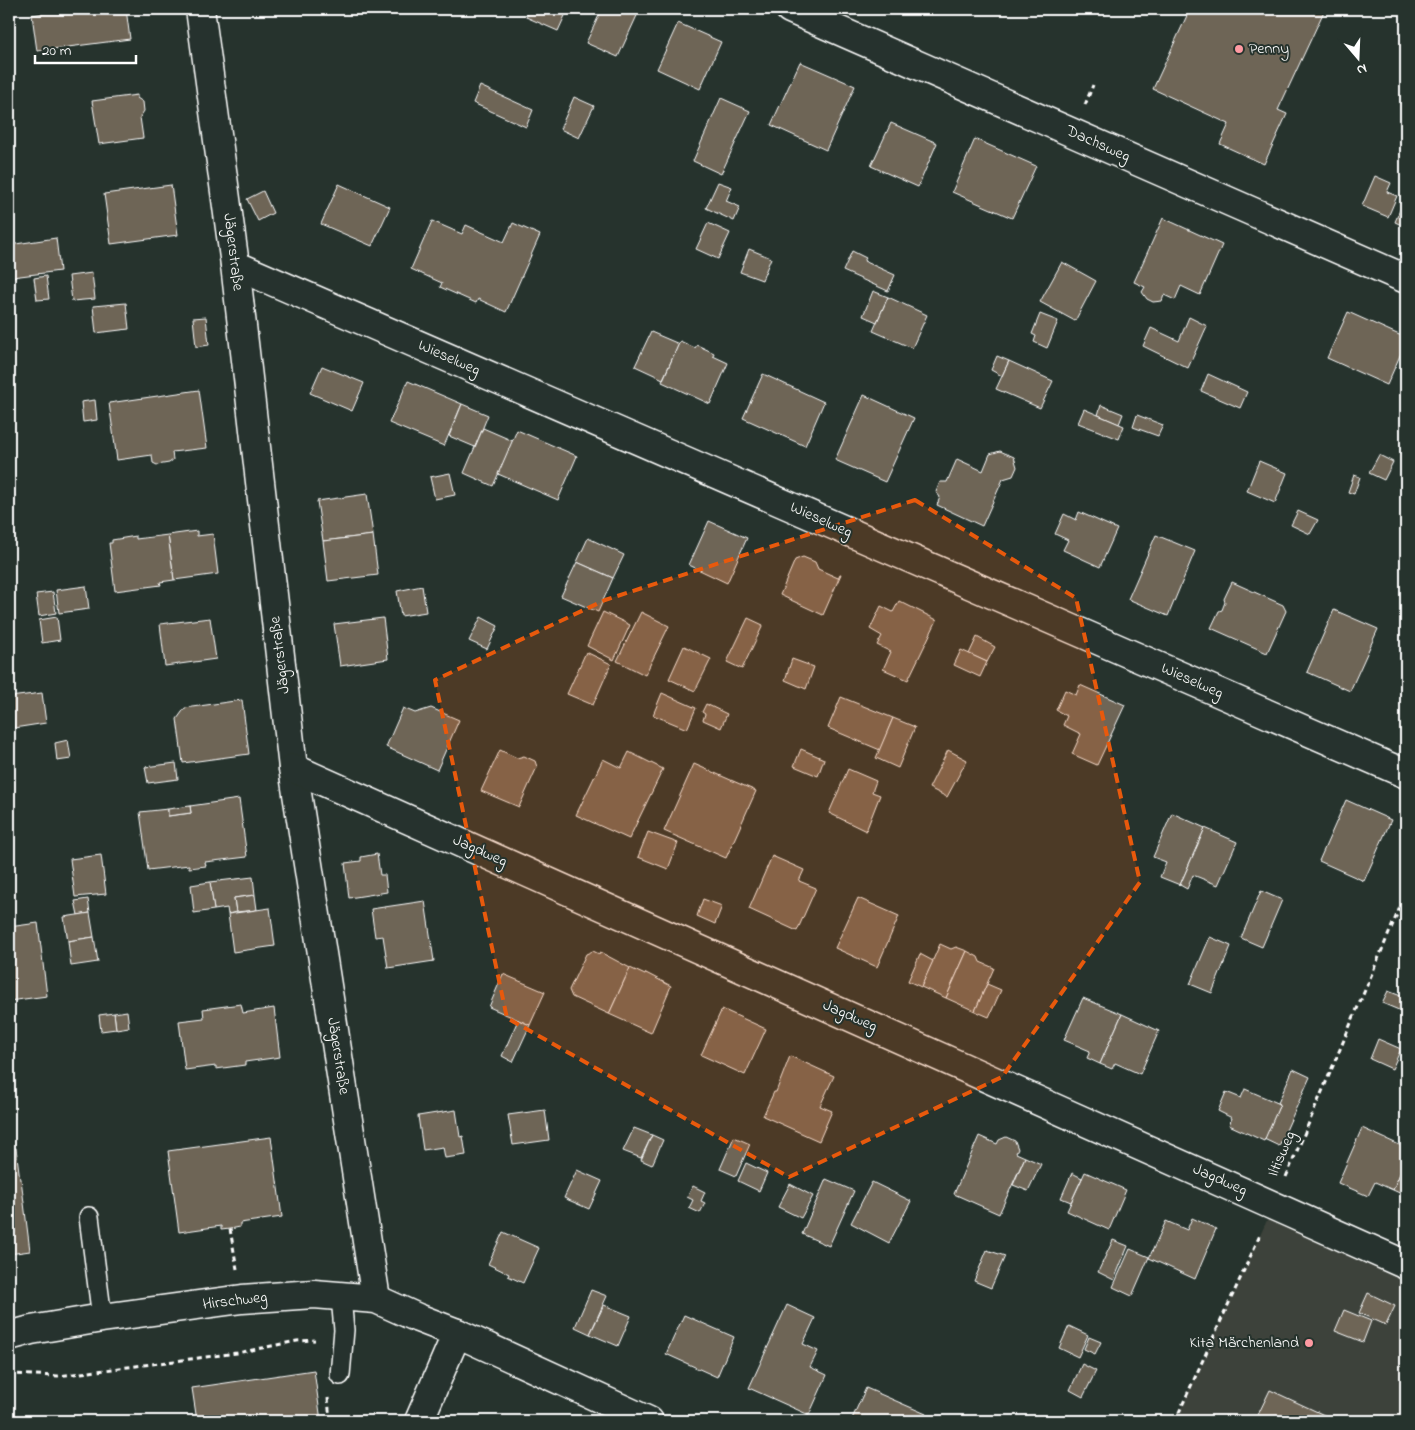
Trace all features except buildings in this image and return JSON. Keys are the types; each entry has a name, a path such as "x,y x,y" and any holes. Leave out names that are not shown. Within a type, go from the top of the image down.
{"street":[{"name":"Jägerstraße","path":"200,9 235,265 293,768 376,1298"},
{"name":"Dachsweg","path":"790,9 1406,279"},
{"name":"Wieselweg","path":"235,265 1406,774"},
{"name":"Jagdweg","path":"293,768 1406,1264"},
{"name":"Hirschweg","path":"9,1336 31,1330 102,1318 242,1299 314,1294 376,1298 649,1421"},
{"path":"419,1421 457,1333"}],"lane":[{"path":"89,1217 102,1318"},
{"path":"340,1374 344,1330 342,1297"}],"path":[{"name":"Iltisweg","path":"1176,1421 1274,1205 1406,893"},
{"path":"230,1230 242,1299"},
{"path":"9,1374 58,1376 154,1364 237,1353 297,1341 322,1340 330,1332 344,1330"}],"highlighted area":[{"path":"915,500 1076,598 1140,882 1002,1077 789,1177 507,1018 435,680 605,600"}],"shaded area":[{"name":"Kita Märchenland","path":"1274,1205 1406,1265 1406,1421 1175,1421"}],"place":[{"name":"Penny","path":"1239,49"},
{"name":"Kita Märchenland","path":"1309,1343"}]}
